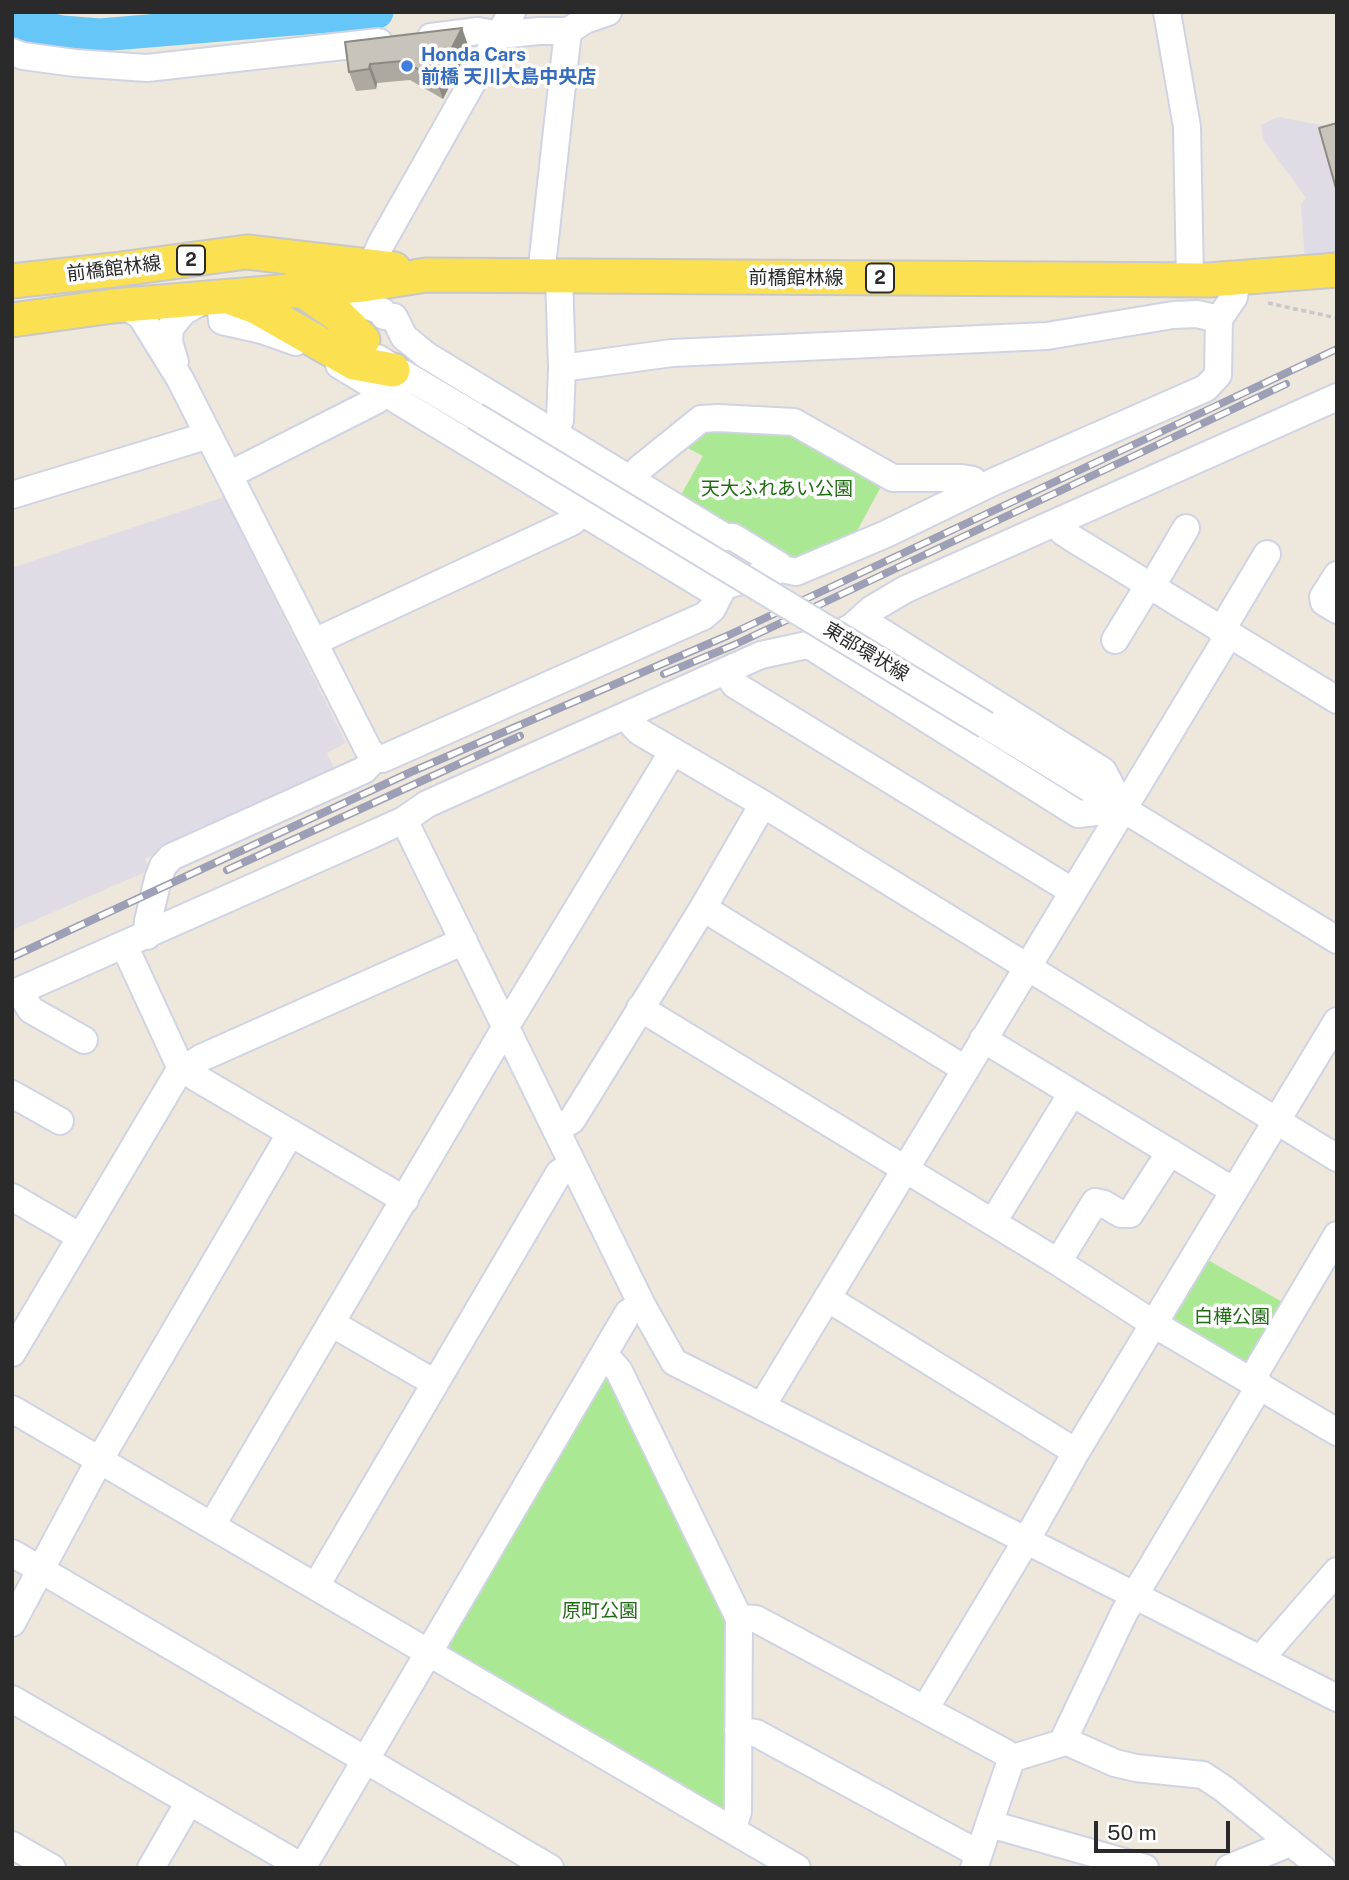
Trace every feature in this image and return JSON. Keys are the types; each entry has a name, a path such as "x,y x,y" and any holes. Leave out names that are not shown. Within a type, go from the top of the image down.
{"main road":[{"name":"前橋館林線","path":"12,281 247,252 369,275 424,276 1190,280 1237,279 1337,270"},
{"path":"113,270 249,265 278,275 301,289 338,316 363,340"},
{"name":"前橋館林線","path":"12,320 113,306 301,289 369,275"},
{"path":"218,298 256,306 388,381"}],"street":[{"path":"12,52 75,63 146,68 478,31 506,23 539,31 568,31 584,20 608,12"},
{"path":"1167,12 1187,127 1190,280"},
{"path":"506,23 369,275 363,340 388,381 583,512 707,588 719,592"},
{"path":"555,433 560,421 562,368 550,275 568,31"},
{"path":"369,275 384,316 394,317 404,337 414,347 782,569"},
{"path":"113,306 127,307 141,316 180,379 368,749 376,757 386,758 704,616 712,609 724,586 782,569 796,572 801,570 1206,388 1218,375 1219,319 1237,291 1237,279"},
{"path":"180,379 169,342 170,328 183,312 218,298"},
{"path":"562,368 672,352 1047,336 1173,315 1197,314 1219,319"},
{"path":"229,475 377,400 388,381"},
{"name":"東部環状線","path":"388,381 475,416 1337,940"},
{"path":"84,1040 31,1010 16,993 404,820 427,804 725,671 772,652 821,642 852,627 872,609 906,589 1337,397"},
{"path":"633,480 639,469 701,419 718,418 794,422 893,478 962,478 973,480 980,488"},
{"path":"12,495 196,439 206,433"},
{"path":"314,642 572,523 583,512"},
{"path":"1057,522 1063,532 1072,538 1337,700"},
{"path":"1115,640 1155,581 1186,528"},
{"path":"762,1406 1123,809 1225,633 1267,554"},
{"path":"1337,575 1323,597 1324,602 1337,610"},
{"path":"860,619 1103,771 1123,809"},
{"path":"808,645 1078,814 1123,809"},
{"path":"725,671 735,685 1072,891"},
{"path":"628,715 640,732 763,804 1337,1158"},
{"path":"212,1525 505,1028 673,751"},
{"path":"135,941 148,920 160,872 171,857 364,770 376,757"},
{"path":"556,1130 572,1121 703,908 763,804"},
{"path":"404,820 642,1305 674,1362 1337,1698"},
{"path":"703,908 965,1069"},
{"path":"135,941 173,1055 184,1068 290,1134 405,1200"},
{"path":"12,1353 172,1079 184,1068 464,941"},
{"path":"640,1008 1058,1262 1154,1324 1337,1432"},
{"path":"925,1709 1076,1452 1337,1021"},
{"path":"983,1039 1234,1192"},
{"path":"993,1223 1072,1093"},
{"path":"12,1094 60,1121"},
{"path":"12,1623 99,1461 290,1134"},
{"path":"1058,1262 1095,1202 1121,1214 1130,1214 1170,1152"},
{"path":"316,1586 559,1173 573,1165"},
{"path":"12,1197 81,1237"},
{"path":"1010,1759 1058,1745 1063,1740 1133,1596 1337,1235"},
{"path":"827,1298 1076,1452"},
{"path":"12,1699 303,1867 628,1312 642,1305"},
{"path":"331,1323 435,1383"},
{"path":"602,1358 620,1371 739,1618 738,1812 732,1830"},
{"path":"12,1409 797,1868"},
{"path":"12,1553 550,1868"},
{"path":"1264,1661 1269,1649 1337,1571"},
{"path":"739,1618 756,1619 1006,1753 1010,1759"},
{"path":"738,1730 756,1733 977,1861 1010,1759"},
{"path":"1063,1740 1115,1763 1136,1769 1203,1775 1224,1788 1322,1868"},
{"path":"150,1868 189,1802"},
{"path":"990,1824 1145,1868"},
{"path":"1229,1868 1289,1841"},
{"path":"12,1845 52,1868"}],"path":[{"path":"1262,301 1337,318"}],"shaded area":[{"path":"1278,117 1337,128 1337,254 1305,261 1301,204 1306,198 1263,139 1261,125"},
{"path":"224,497 346,743 327,753 335,770 145,859 150,870 12,930 12,568"}],"green space":[{"name":"天大ふれあい公園","path":"705,424 791,428 884,481 856,533 792,563 678,500 703,456 680,444"},
{"name":"白樺公園","path":"1204,1258 1286,1304 1251,1365 1242,1367 1170,1324 1170,1316"},
{"name":"原町公園","path":"603,1380 613,1380 727,1612 730,1808 721,1813 451,1656 447,1644"}],"building":[{"path":"462,28 436,79 403,61 370,64 369,69 349,72 345,42"},
{"path":"1337,123 1337,192 1319,128"}],"waterway":[{"path":"12,22 62,32 100,35 377,12"}],"railway":[{"path":"12,957 411,772 729,635 1337,349"},
{"path":"664,674 734,645 1286,384"},
{"path":"227,870 520,736"}],"place":[{"name":"Honda Cars 前橋 天川大島中央店","path":"407,66"}]}
